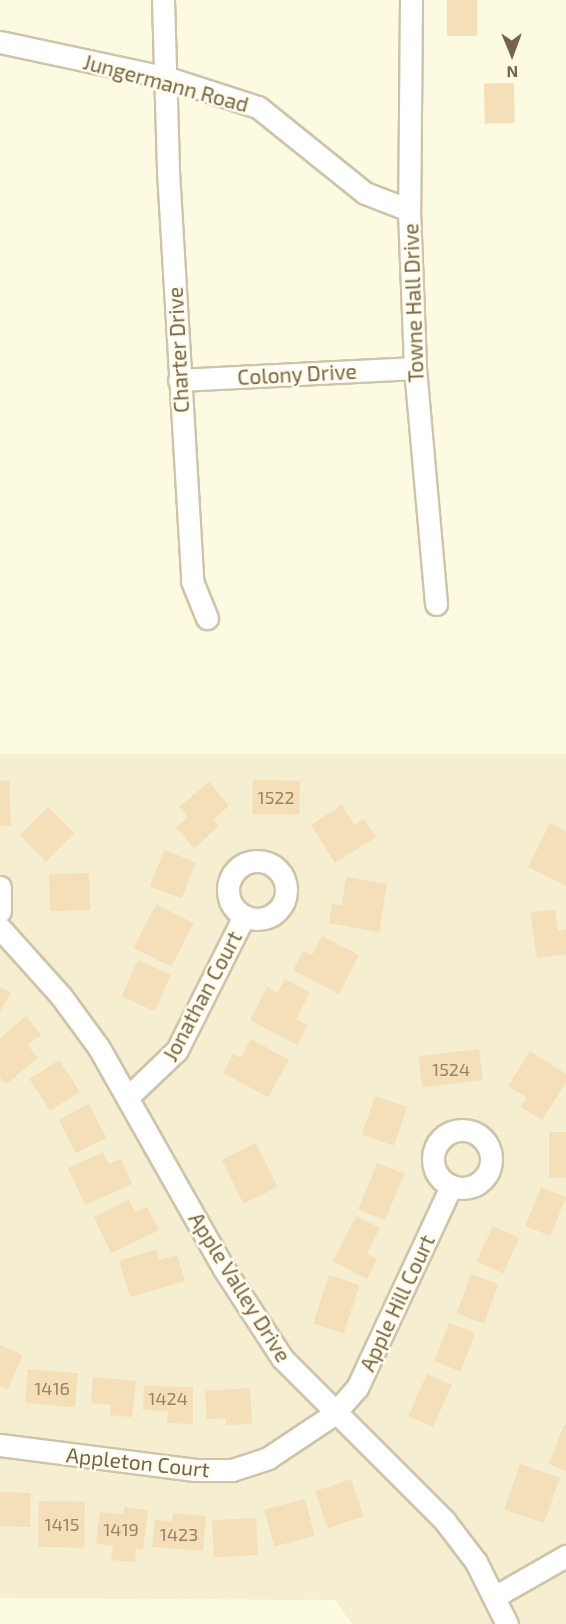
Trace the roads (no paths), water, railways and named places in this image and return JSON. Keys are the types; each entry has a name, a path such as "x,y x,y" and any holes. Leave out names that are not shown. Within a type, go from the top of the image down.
{"street":[{"name":"Charter Drive","path":"163,0 168,78 168,171 192,581 207,618"},
{"name":"Towne Hall Drive","path":"411,0 409,210 415,368 436,604"},
{"name":"Jungermann Road","path":"0,42 168,78 258,107 365,193 409,210"},
{"name":"Colony Drive","path":"179,380 415,368"},
{"path":"0,887 0,911"},
{"name":"Jonathan Court","path":"129,1096 177,1050 244,916"},
{"name":"Apple Valley Drive","path":"0,928 61,996 129,1096 247,1306 292,1371 436,1510 472,1556 507,1624"},
{"name":"Apple Hill Court","path":"334,1414 357,1388 451,1186"},
{"name":"Appleton Court","path":"0,1446 151,1467 232,1470 268,1458 334,1414"},
{"path":"494,1597 566,1556"}]}
